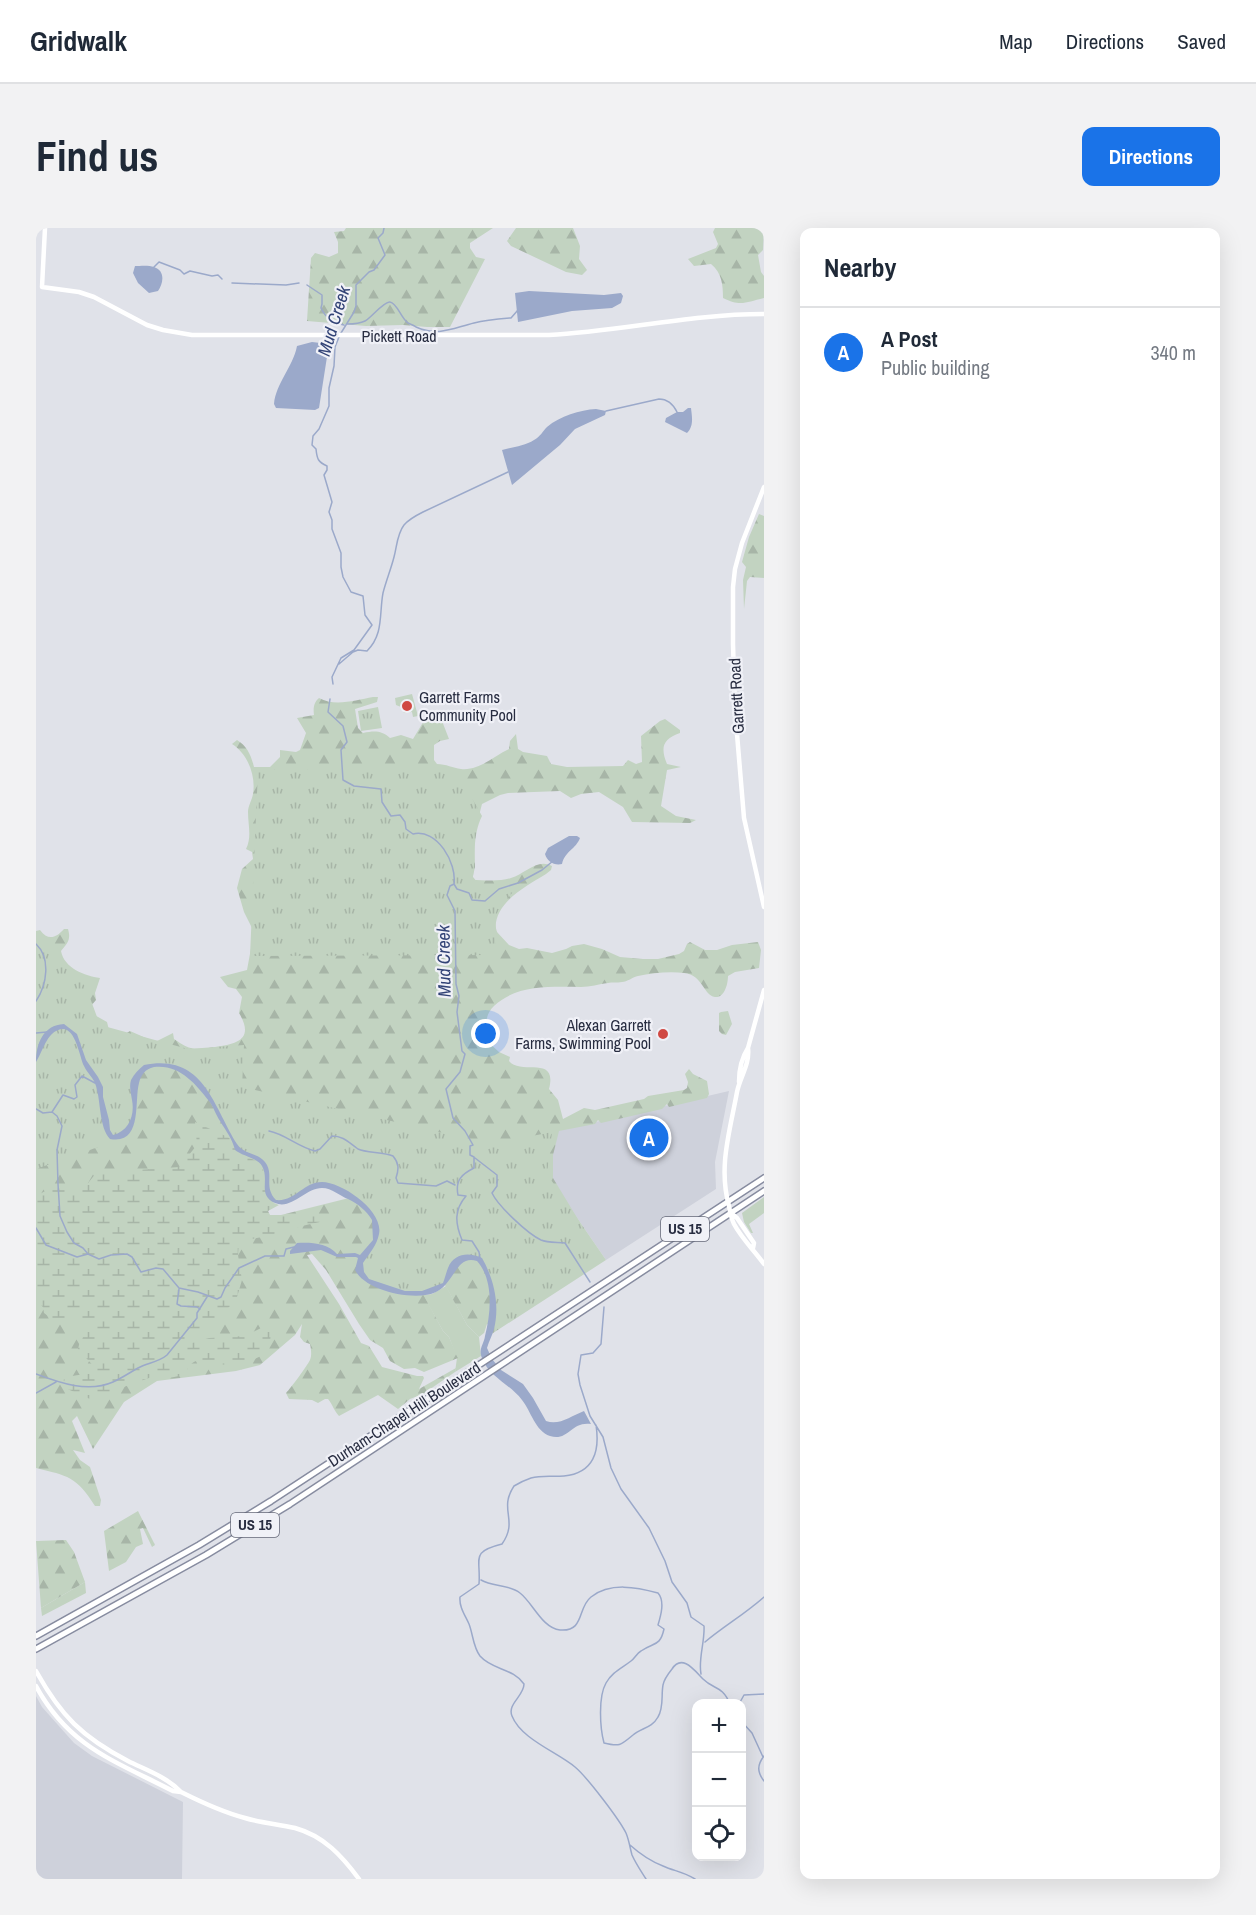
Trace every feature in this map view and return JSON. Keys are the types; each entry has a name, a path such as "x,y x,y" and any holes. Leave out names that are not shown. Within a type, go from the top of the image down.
{"highway":[{"name":"Durham-Chapel Hill Boulevard","path":"36,1636 208,1540 280,1496 764,1178"},
{"name":"Durham-Chapel Hill Boulevard","path":"36,1649 249,1530 764,1191"}],"street":[{"name":"Pickett Road","path":"45,228 42,287 79,292 142,323 182,334 217,336 549,335 582,333 704,317 764,314"},
{"name":"Garrett Road","path":"764,487 742,543 735,569 733,644 735,710 744,818 764,907"},
{"path":"764,990 748,1048 749,1056 739,1085 724,1156 724,1178 731,1213 754,1243 753,1248 764,1264"},
{"path":"36,1671 58,1707 78,1729 118,1755 174,1784 181,1792"},
{"path":"36,1686 56,1717 88,1747 173,1791 181,1792 226,1813 295,1828 324,1840 359,1879"}],"shaded area":[{"path":"729,1091 715,1162 716,1189 606,1260 547,1174 552,1132"},
{"path":"36,1696 42,1707 74,1743 92,1756 183,1802 182,1879 36,1879"}],"green space":[{"path":"346,228 493,228 470,243 470,248 476,257 485,259 450,327 366,326 307,321 311,258 315,253 329,257 338,253 338,242 334,232 344,231"},
{"path":"516,228 573,228 580,246 579,259 587,270 582,275 566,272 511,246 507,241"},
{"path":"715,228 764,228 763,250 758,255 764,276 764,298 739,303 723,298 723,288 718,271 711,264 694,266 688,259 716,248 718,244 713,232"},
{"path":"759,514 764,516 764,578 750,577 747,581 744,609 743,580 746,567 742,562"},
{"name":"Garrett Farms Community Pool","path":"412,694 418,716 413,717 412,712 404,713 401,707 396,705 395,698"},
{"path":"378,697 377,702 355,709 358,728 363,733 377,732 390,738 401,735 413,739 432,712 442,721 449,739 434,745 434,760 437,764 461,769 474,768 509,749 510,741 516,734 518,749 547,756 551,764 567,767 623,766 628,760 636,764 642,762 641,736 665,719 680,730 680,733 664,744 667,764 681,767 667,770 661,806 676,816 696,820 690,823 632,822 623,807 599,792 581,794 571,798 560,791 500,795 482,804 474,835 475,867 472,880 507,879 536,865 552,866 546,874 512,897 499,912 496,931 509,945 519,949 527,948 552,953 584,944 620,957 643,959 658,959 679,954 690,942 705,950 717,950 732,945 758,942 761,950 759,968 735,972 728,976 725,990 718,997 708,993 695,977 679,972 667,972 638,976 624,982 588,987 547,987 524,990 503,999 491,1010 486,1022 486,1040 499,1052 510,1057 509,1061 515,1065 543,1069 548,1072 549,1089 558,1100 563,1119 584,1108 595,1110 644,1099 648,1096 684,1090 688,1082 685,1074 689,1069 693,1074 707,1081 709,1094 707,1098 669,1107 667,1104 662,1109 601,1123 598,1120 595,1124 559,1131 553,1155 553,1178 593,1244 495,1328 487,1324 484,1333 479,1337 467,1325 390,1185 304,1184 36,1222 36,931 40,930 46,936 52,937 68,929 68,941 61,951 63,957 76,970 100,978 91,1013 107,1022 109,1030 125,1034 130,1031 155,1042 173,1033 174,1039 194,1049 224,1046 237,1042 242,1038 245,1028 239,1013 242,997 236,989 228,987 220,977 247,970 254,932 244,912 237,888 242,869 253,859 252,852 246,849 249,835 248,810 254,787 250,766 238,748 232,744 237,740 246,748 254,767 270,767 280,757 280,750 296,752 300,750 306,733 297,718 314,715 314,705 319,698 339,702"},
{"path":"378,707 382,728 361,731 358,711"},
{"path":"453,768 459,774 462,784 482,816 476,839 473,877 483,889 518,884 497,912 498,935 496,937 494,934 498,955 250,956 258,770"},
{"path":"36,944 52,949 71,973 86,987 100,1025 188,1049 244,1045 242,1087 492,1144 552,1132 547,1174 606,1260 487,1337 493,1293 482,1260 464,1258 438,1288 415,1294 369,1282 362,1274 361,1261 375,1240 377,1231 370,1213 339,1189 316,1186 291,1201 275,1201 268,1193 267,1173 261,1161 238,1149 209,1096 179,1069 161,1065 148,1067 138,1073 131,1128 121,1139 36,1169"},
{"path":"728,1011 732,1024 726,1035 719,1031 719,1013"},
{"path":"195,1122 232,1139 236,1152 263,1166 264,1182 274,1203 279,1205 268,1211 270,1215 313,1215 319,1217 320,1222 239,1240 238,1255 242,1280 233,1305 219,1313 209,1330 186,1339 188,1344 209,1338 245,1336 267,1325 270,1330 268,1348 259,1357 237,1364 222,1365 196,1361 190,1365 184,1375 169,1378 163,1373 90,1399 63,1387 64,1378 97,1370 78,1349 80,1341 90,1328 79,1321 55,1321 44,1313 43,1307 36,1301 36,1196 49,1189 85,1187 96,1173 179,1167 197,1145"},
{"path":"369,1193 443,1331 449,1337 458,1358 424,1372 415,1368 404,1369 390,1361 383,1348 370,1340 326,1270 312,1254 307,1255 361,1343 369,1346 382,1367 423,1376 419,1389 456,1368 455,1372 423,1394 410,1399 398,1409 378,1395 339,1416 328,1399 318,1403 312,1400 289,1399 286,1393 311,1358 310,1344 304,1342 300,1337 302,1324 295,1335 260,1365 236,1371 157,1381 124,1402 93,1449 77,1416 72,1421 85,1453 73,1450 80,1460 90,1467 101,1500 100,1506 95,1506 82,1489 70,1479 36,1468 36,1276"},
{"path":"764,1197 764,1213 749,1224 753,1233 751,1233 744,1222 742,1213"},
{"path":"446,1286 467,1325 479,1337 481,1356 455,1372 457,1358 449,1337 443,1331 423,1295 432,1294"},
{"path":"138,1511 155,1545 152,1547 143,1528 140,1529 143,1544 136,1547 126,1562 109,1571 104,1531"},
{"path":"66,1540 74,1552 85,1582 41,1608 36,1541"},
{"path":"85,1582 86,1593 42,1616 41,1608"}],"water":[{"path":"135,266 152,266 160,271 162,281 158,291 149,293 138,283 133,273"},
{"path":"529,291 604,295 621,293 623,296 621,303 612,308 572,311 518,322 515,293"},
{"path":"312,342 329,344 319,408 315,410 276,408 275,396 297,346"},
{"path":"691,408 692,421 687,433 665,422 666,418"},
{"path":"596,409 606,411 605,415 575,429 560,445 512,485 502,450 530,442 552,423 564,417"},
{"path":"569,836 580,838 562,864 556,864 547,859 545,854 548,848"},
{"path":"64,1024 77,1034 86,1060 103,1087 103,1097 113,1135 123,1130 132,1117 130,1083 138,1070 144,1065 164,1063 180,1067 204,1086 240,1148 260,1158 267,1165 270,1191 276,1200 289,1198 309,1185 322,1182 340,1187 360,1199 375,1216 379,1225 376,1242 363,1263 364,1272 369,1279 405,1291 422,1291 443,1283 454,1259 462,1255 482,1258 493,1283 496,1302 496,1320 487,1348 492,1359 501,1370 523,1384 546,1421 560,1421 584,1411 591,1424 579,1425 561,1436 550,1436 541,1430 522,1400 512,1389 485,1365 481,1352 489,1317 490,1297 486,1278 477,1261 470,1260 460,1265 442,1288 436,1292 416,1296 392,1293 369,1284 355,1270 358,1258 356,1257 337,1257 321,1250 290,1254 297,1243 307,1243 324,1245 337,1254 360,1255 373,1240 372,1220 365,1210 355,1203 326,1188 310,1191 287,1204 270,1200 266,1196 264,1171 260,1163 235,1150 231,1138 209,1101 186,1076 163,1067 154,1067 146,1071 139,1083 132,1129 121,1139 110,1139 102,1121 95,1083 84,1066 75,1041 68,1030 62,1029 53,1033 36,1062 37,1049 42,1037 51,1028"}],"waterway":[{"name":"Mud Creek","path":"341,333 356,306 356,285 374,270 385,255 378,238 384,228"},
{"path":"154,267 159,262 180,270 184,274 190,271 212,276 218,275 222,279"},
{"path":"232,283 286,285 299,283"},
{"path":"307,285 322,295 321,308 325,314 333,321 344,325"},
{"path":"347,324 365,321 387,302 395,305 408,323 431,331 445,331 479,322 511,318 518,310"},
{"name":"Mud Creek","path":"333,684 332,677 341,658 354,650 372,625 365,615 363,596 351,592 343,577 341,553 332,529 329,512 332,502 324,475 327,466 318,460 316,449 312,445 313,436 319,429 329,406 329,388 335,347 339,337"},
{"path":"606,411 659,399 670,402 677,412"},
{"path":"339,664 353,652 367,651 376,638 380,624 383,593 404,525 421,513 508,472"},
{"name":"Mud Creek","path":"330,699 328,712 343,726 347,742 341,750 343,780 354,786 381,789 382,802 391,816 400,815 405,822 406,829 413,834 430,836 444,849 452,866 454,884 450,886 447,895 455,911 456,984 459,996 457,1012 462,1051 465,1054 460,1072 446,1089 453,1118 465,1131 473,1145 470,1146 470,1155 474,1157 474,1168 463,1175 458,1185 458,1195 466,1196 459,1206 458,1228 462,1240 472,1241 480,1258"},
{"path":"454,884 457,889 469,893 472,900 485,901 499,889 518,883 553,861"},
{"path":"36,944 44,957 46,972 43,987 36,1001"},
{"path":"36,1033 47,1032"},
{"path":"36,1109 43,1113 52,1112 63,1095 74,1099 77,1097 75,1085 82,1076 95,1083"},
{"path":"52,1112 62,1126 57,1150 60,1216 74,1243 88,1254 99,1259 111,1255 127,1254 132,1257 141,1272 156,1268 163,1269 179,1288 217,1299 221,1297 239,1268 265,1256 284,1256 286,1249 294,1247"},
{"path":"269,1131 315,1151 320,1149 332,1136 336,1136 358,1149 393,1156 398,1166 396,1178 398,1183 436,1186 447,1181 455,1185"},
{"path":"475,1158 497,1175 497,1186 492,1193 507,1212 541,1240 565,1243 590,1282"},
{"path":"36,1228 46,1245 77,1257 88,1254"},
{"path":"179,1289 177,1304 200,1309"},
{"path":"36,1374 74,1386 94,1387 113,1382 167,1355 197,1318 197,1313 207,1297"},
{"path":"604,1307 601,1344 593,1353 581,1355 578,1374 580,1385 590,1416 603,1437 611,1468 621,1489 649,1528 672,1582 687,1603 691,1617 704,1626 701,1674"},
{"path":"36,1393 56,1382"},
{"path":"596,1425 596,1452 593,1459 582,1470 564,1476 531,1478 514,1486 508,1502 507,1536 502,1544 481,1553 479,1584 460,1597 460,1601 480,1656 490,1664 514,1675 524,1684 511,1712 517,1724 531,1738 575,1767 602,1798 627,1836 632,1855 646,1879"},
{"path":"481,1580 516,1590 525,1597 548,1625 560,1630 573,1627 587,1602 598,1592 624,1587 658,1593 662,1604 658,1625 664,1629 661,1639 614,1673 603,1689 600,1713 604,1743 620,1744 656,1721 661,1709 664,1681 680,1663 692,1668 728,1699"},
{"path":"705,1642 764,1597"},
{"path":"742,1699 744,1695 764,1694"},
{"path":"746,1726 752,1733 763,1757"},
{"path":"764,1756 759,1768 764,1781"},
{"path":"630,1845 654,1862 695,1879"}],"place":[{"name":"Garrett Farms Community Pool","path":"407,706"},
{"name":"Alexan Garrett Farms, Swimming Pool","path":"663,1034"},
{"name":"A Post","path":"649,1138"}]}
